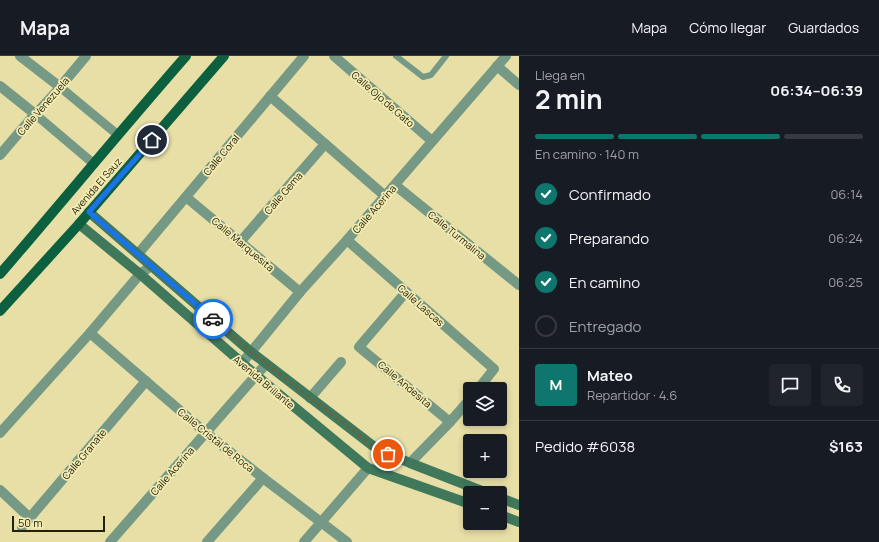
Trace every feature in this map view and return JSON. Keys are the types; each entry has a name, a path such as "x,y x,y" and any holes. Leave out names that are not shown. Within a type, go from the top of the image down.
{"main road":[{"name":"Avenida El Sauz","path":"0,274 186,56"},
{"name":"Avenida El Sauz","path":"0,311 79,224 224,56"},
{"name":"Avenida Brillante","path":"89,212 251,352 377,449 410,464 468,486"},
{"name":"Avenida Brillante","path":"79,224 140,274 257,376 368,468 463,502"},
{"path":"507,501 519,506"},
{"path":"507,518 519,522"}],"street":[{"path":"20,56 118,135"},
{"name":"Calle Venezuela","path":"0,155 86,56"},
{"name":"Calle Coral","path":"138,254 304,56"},
{"name":"Calle Ojo de Gato","path":"334,56 432,141"},
{"name":"Calle Acerina","path":"242,363 300,292 347,240 506,56"},
{"path":"497,66 519,85"},
{"path":"0,86 94,164"},
{"path":"270,96 385,196"},
{"name":"Calle Gema","path":"240,242 325,144"},
{"name":"Calle Turmalina","path":"395,185 519,284"},
{"name":"Calle Marquesita","path":"186,197 300,292"},
{"name":"Calle Lascas","path":"347,240 494,369 484,382"},
{"path":"0,433 90,333 140,274 151,266"},
{"name":"Calle Andesita","path":"406,292 359,347 450,422"},
{"name":"Calle Cristal de Roca","path":"90,333 206,433 347,542"},
{"path":"310,398 341,362"},
{"name":"Calle Acerina","path":"112,541 266,364"},
{"name":"Calle Granate","path":"22,527 146,381"},
{"path":"410,464 463,407"},
{"path":"304,542 368,468"},
{"path":"207,542 263,478"},
{"path":"0,490 30,518"}],"lane":[{"path":"396,56 423,77 431,75 446,56"}],"way so far":[{"path":"213,319 251,352 310,398 377,449 388,454"}],"route":[{"path":"152,140 89,212 213,319"}]}
